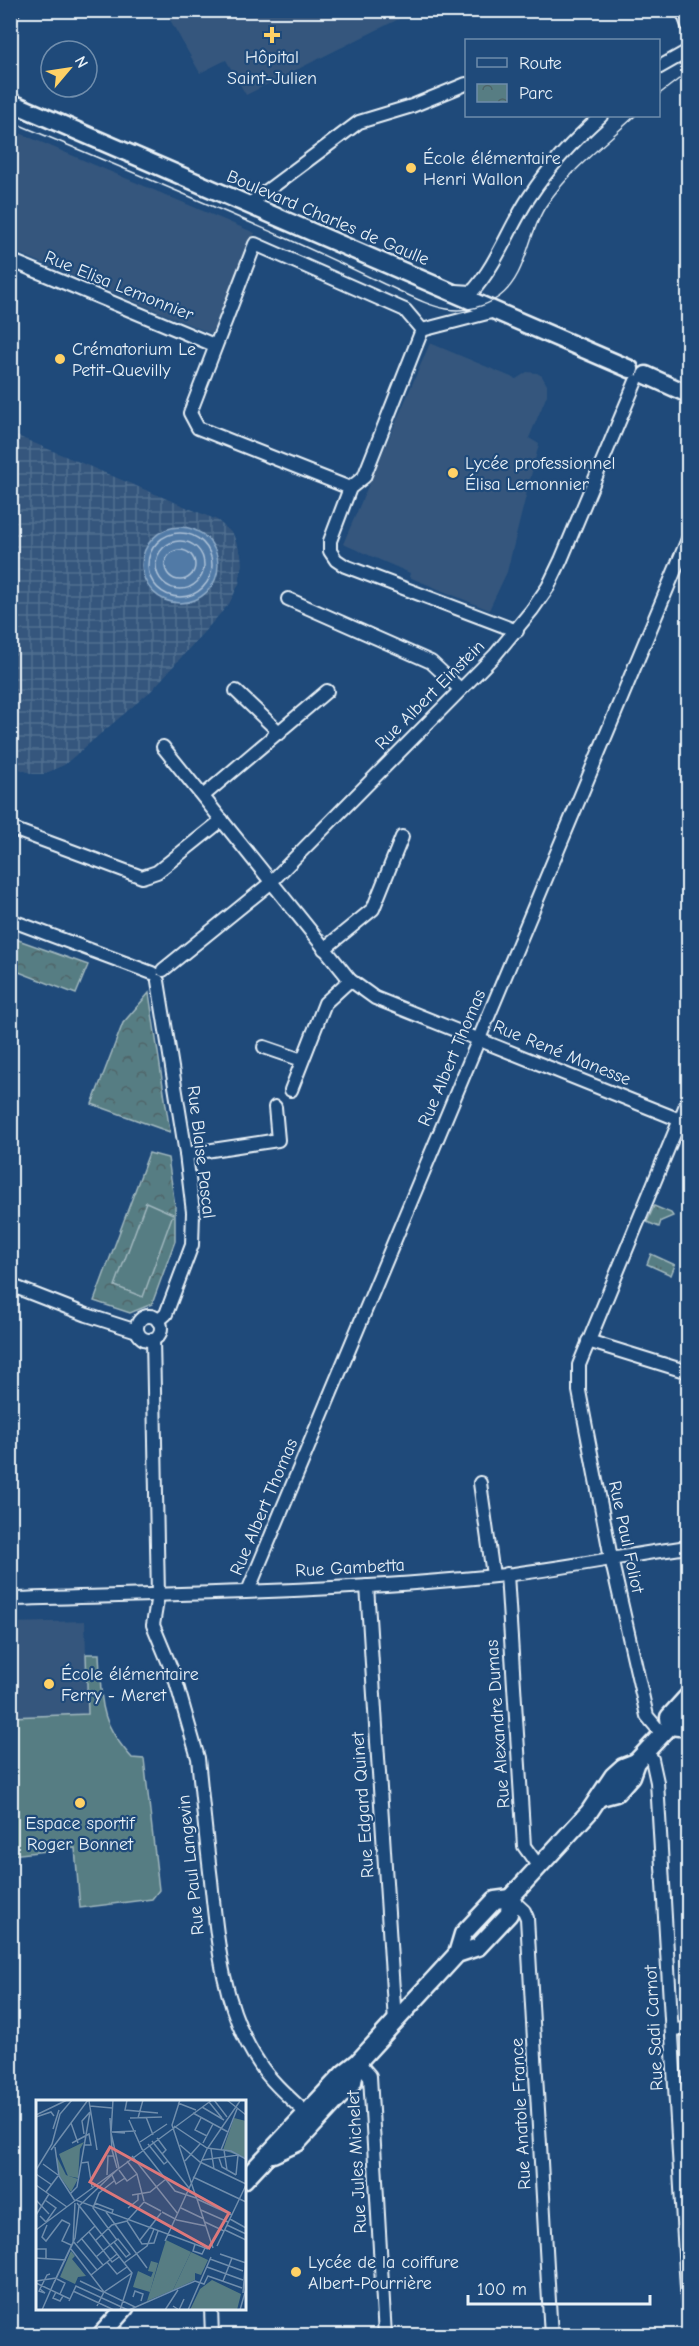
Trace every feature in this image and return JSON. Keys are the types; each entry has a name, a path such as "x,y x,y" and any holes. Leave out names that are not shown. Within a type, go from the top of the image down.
{"main road":[{"name":"Boulevard Charles de Gaulle","path":"10,102 495,311 637,375 688,394"},
{"path":"246,2178 458,1954 478,1947 509,1914 510,1898 601,1797 606,1784 623,1767 640,1757 666,1730 669,1717 688,1696"},
{"path":"666,1730 679,1727 688,1718"},
{"path":"267,2157 297,2143 353,2082 357,2063"},
{"path":"100,2336 123,2310"}],"street":[{"path":"682,10 688,26"},
{"path":"660,67 688,51"},
{"path":"248,205 359,122 412,106 465,84"},
{"path":"448,291 472,292 486,276 530,196 595,117"},
{"path":"350,488 198,428 190,413 214,345 255,244 405,310 422,330"},
{"name":"Rue Elisa Lemonnier","path":"10,260 214,345"},
{"path":"422,330 495,311"},
{"path":"422,330 364,477 350,488 330,541 330,551 336,560 345,566 517,631"},
{"name":"Rue Albert Einstein","path":"158,975 272,881 517,631 548,587 561,560 637,375"},
{"name":"Rue Albert Thomas","path":"248,1591 688,539"},
{"path":"288,599 431,662 460,690"},
{"path":"236,691 280,733"},
{"path":"203,796 327,692"},
{"name":"Rue René Manesse","path":"163,747 350,980 375,998 680,1120"},
{"path":"10,828 142,877 157,872 222,820"},
{"path":"324,948 372,909 402,837"},
{"path":"10,920 158,975"},
{"name":"Rue Blaise Pascal","path":"158,975 193,1212 192,1245 166,1314 158,1321"},
{"path":"291,1089 325,1003 350,980"},
{"path":"264,1047 302,1060"},
{"name":"Rue Paul Foliot","path":"666,1730 647,1716 611,1558 579,1391 579,1365 688,1100"},
{"path":"186,1154 278,1140 275,1107"},
{"path":"10,1285 87,1315 137,1331 145,1340 153,1340"},
{"path":"137,1331 138,1323 144,1317 152,1316 158,1321 160,1332 153,1340 158,1595"},
{"path":"588,1341 688,1372"},
{"path":"480,1483 493,1575"},
{"name":"Rue Gambetta","path":"10,1599 367,1586 507,1574 688,1546"},
{"name":"Rue Alexandre Dumas","path":"507,1574 524,1846 539,1867"},
{"name":"Rue Edgard Quinet","path":"367,1586 395,2022"},
{"name":"Rue Paul Langevin","path":"158,1595 153,1625 175,1678 198,1758 222,1969 237,2017 258,2063 306,2113"},
{"name":"Rue Sadi Carnot","path":"640,1757 652,1759 657,1782 688,2306"},
{"name":"Rue Anatole France","path":"510,1898 524,1911 527,1918 551,2336"},
{"path":"672,2030 688,2029"},
{"name":"Rue Jules Michelet","path":"357,2063 370,2076 386,2336"},
{"path":"211,2310 212,2336"}],"shaded area":[{"name":"Hôpital Saint-Julien","path":"165,11 415,11 246,95 226,60 200,73"},
{"path":"10,129 255,233 212,334 11,250"},
{"name":"Lycée professionnel Élisa Lemonnier","path":"430,343 516,379 527,372 537,373 542,376 547,385 547,395 529,438 539,444 507,572 489,610 409,577 410,573 343,544"},
{"path":"10,433 217,520 233,534 241,554 242,564 239,584 229,604 152,690 64,765 44,774 33,774 11,766","holes":["153,540 218,561 217,578 161,598 148,587 144,555"]},
{"name":"École élémentaire Ferry - Meret","path":"85,1621 88,1714 11,1717 10,1623"}],"green space":[{"path":"10,937 88,965 76,994 11,969"},
{"path":"149,993 170,1132 92,1104 123,1023"},
{"path":"149,1153 168,1158 175,1206 175,1241 152,1304 130,1313 94,1301"},
{"path":"146,1202 173,1214 143,1297 115,1286"},
{"path":"654,1206 673,1216 661,1221 659,1227 647,1222"},
{"path":"651,1254 675,1265 671,1275 647,1264"},
{"name":"Espace sportif Roger Bonnet","path":"86,1654 99,1654 104,1710 113,1733 132,1758 144,1759 159,1890 152,1899 80,1908 75,1848 11,1855 10,1717 88,1714"}],"water":[{"path":"180,527 194,530 207,538 215,551 218,565 215,579 207,592 194,600 180,603 166,600 153,592 145,579 142,565 145,551 153,538 166,530"}],"tram line":[{"path":"660,93 688,72"},
{"path":"10,121 255,225 423,302 447,309 461,310 487,304 509,288 522,266 540,217 555,193 588,158 634,117"}],"place":[{"name":"Hôpital Saint-Julien","path":"272,35"},
{"name":"École élémentaire Henri Wallon","path":"411,168"},
{"name":"Crématorium Le Petit-Quevilly","path":"60,359"},
{"name":"Lycée professionnel Élisa Lemonnier","path":"453,473"},
{"name":"École élémentaire Ferry - Meret","path":"49,1684"},
{"name":"Espace sportif Roger Bonnet","path":"80,1803"},
{"name":"Lycée de la coiffure Albert-Pourrière","path":"296,2272"}]}
